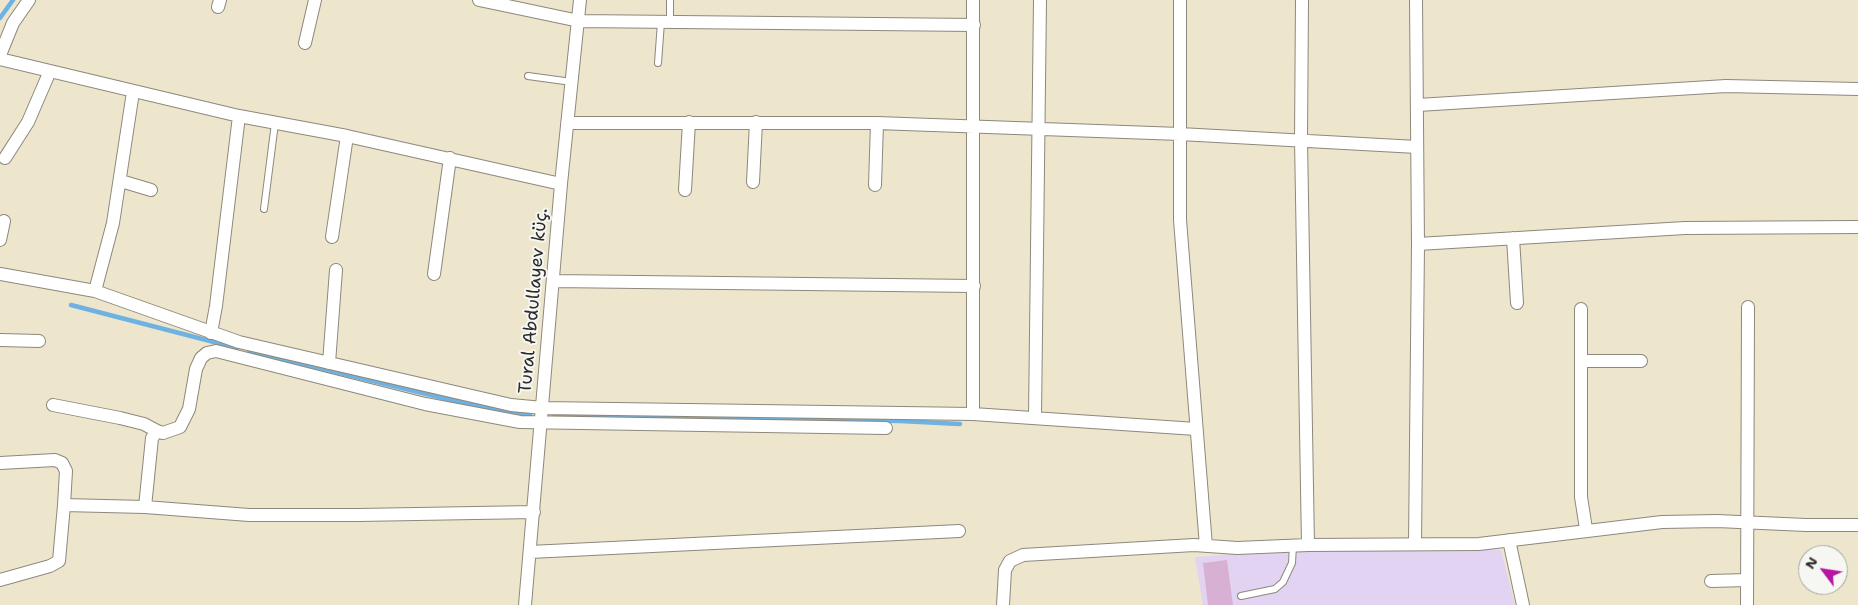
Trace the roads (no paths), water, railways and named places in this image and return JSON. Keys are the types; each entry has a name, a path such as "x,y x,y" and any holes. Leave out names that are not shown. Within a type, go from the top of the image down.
{"street":[{"path":"0,55 13,23 29,0"},
{"path":"305,43 315,0"},
{"path":"479,0 579,21 974,25"},
{"name":"Tural Abdullayev küç.","path":"525,605 561,184 580,0"},
{"path":"974,0 974,414"},
{"path":"1035,417 1040,0"},
{"path":"1180,0 1180,220 1206,546"},
{"path":"1302,0 1301,140 1308,545"},
{"path":"1415,544 1418,244 1416,0"},
{"path":"0,59 239,116 347,136 561,184"},
{"path":"5,158 28,122 50,71"},
{"path":"1418,105 1726,86 1858,89"},
{"path":"95,291 113,223 121,181 133,92"},
{"path":"211,333 216,306 239,116"},
{"path":"685,190 689,122"},
{"path":"753,182 756,122"},
{"path":"567,123 877,122 1180,134 1417,147"},
{"path":"875,185 877,122"},
{"path":"332,237 347,136"},
{"path":"434,274 450,158"},
{"path":"121,181 151,190"},
{"path":"0,240 4,221"},
{"path":"1418,244 1685,228 1858,227"},
{"path":"1513,238 1517,303"},
{"path":"329,363 336,270"},
{"path":"0,274 95,291 239,342 502,403 543,408 974,414 1196,429"},
{"path":"554,281 974,286"},
{"path":"1747,605 1748,307"},
{"path":"1581,309 1582,497 1586,529"},
{"path":"0,340 39,341"},
{"path":"53,405 144,424 163,433 180,427 189,409 196,368 201,358 207,353 216,352 425,404 504,420 541,424 886,428"},
{"path":"1581,361 1641,361"},
{"path":"145,507 151,448 156,431"},
{"path":"0,463 55,460 62,464 66,472 59,561 50,566 0,580"},
{"path":"64,505 145,507 249,515 358,516 534,512"},
{"path":"1002,605 1005,570 1010,561 1024,555 1167,546 1237,548 1293,545 1479,544 1586,529 1662,522 1858,525"},
{"path":"530,552 959,531"},
{"path":"1509,540 1523,605"},
{"path":"1711,581 1747,580"}],"lane":[{"path":"658,63 670,0"},
{"path":"528,76 572,82"},
{"path":"264,209 275,122"},
{"path":"1241,596 1275,589 1283,582 1292,563 1293,545"}],"waterway":[{"path":"0,18 13,0"},
{"path":"71,305 237,348"},
{"path":"249,351 476,406 530,415"},
{"path":"554,415 900,421 960,424"}]}
